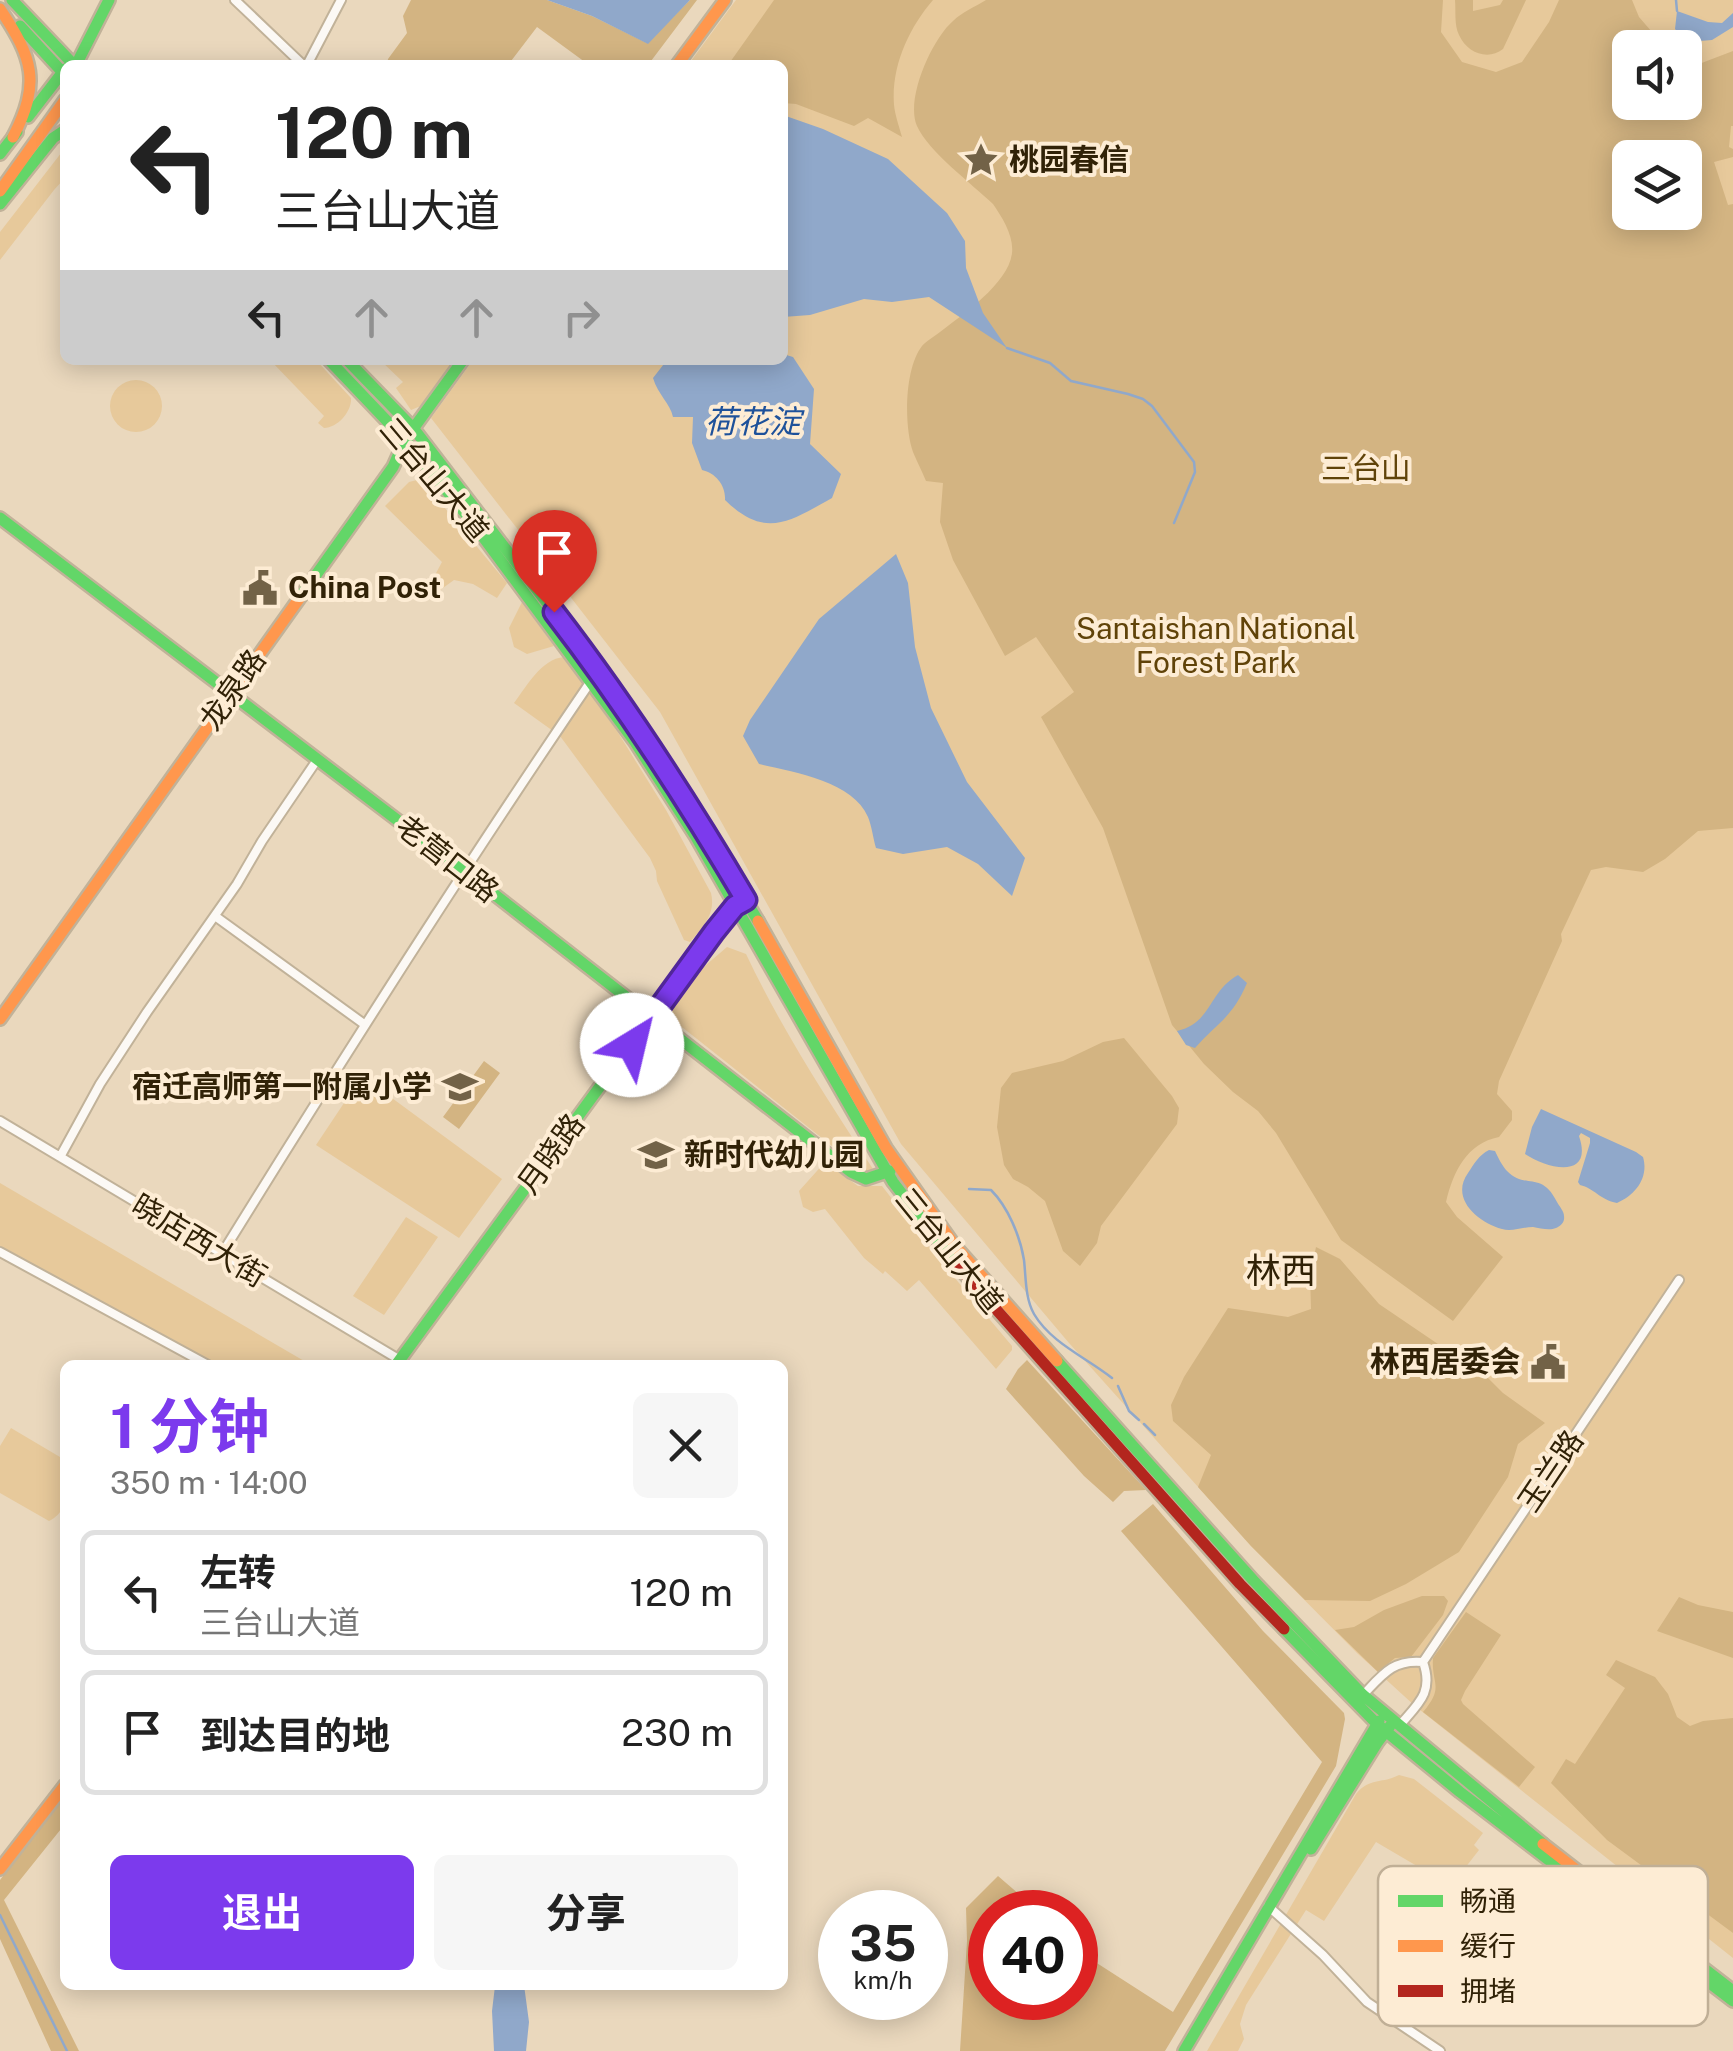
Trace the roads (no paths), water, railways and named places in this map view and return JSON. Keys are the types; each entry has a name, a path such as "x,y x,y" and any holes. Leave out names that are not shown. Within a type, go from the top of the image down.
{"main road":[{"path":"12,0 62,60"},
{"path":"74,60 109,0"},
{"path":"681,60 724,0"},
{"path":"0,7 60,60"},
{"path":"0,7 28,56 27,107 13,137"},
{"path":"0,154 60,79"},
{"path":"0,190 60,107"},
{"path":"0,204 60,133"},
{"name":"三台山大道","path":"334,365 405,440 469,518 638,747 740,903"},
{"name":"三台山大道","path":"352,365 414,428 596,667 688,802 740,903 944,1250 1240,1584 1460,1792 1556,1866"},
{"name":"龙泉路","path":"0,1019 393,466 405,440 460,365"},
{"name":"老营口路","path":"0,518 463,870 851,1172 866,1179 893,1169"},
{"name":"月晓路","path":"399,1360 740,903"},
{"name":"三台山大道","path":"893,1169 955,1246 1253,1580 1388,1723 1572,1866"},
{"name":"玉兰路","path":"1184,2051 1388,1723"},
{"path":"0,1869 60,1792"},
{"name":"玉兰路","path":"1192,2051 1271,1908"},
{"name":"三台山大道","path":"1708,1972 1733,1991"},
{"name":"三台山大道","path":"1708,1983 1733,2002"}],"street":[{"path":"235,0 300,60"},
{"path":"308,60 341,0"},
{"path":"221,1254 463,870 591,682 596,667"},
{"path":"60,1157 100,1084 318,760"},
{"path":"215,916 364,1024"},
{"name":"晓店西大街","path":"0,1121 395,1360"},
{"path":"0,1252 199,1360"},
{"name":"玉兰路","path":"1388,1723 1422,1700 1428,1677 1422,1662 1678,1280"},
{"path":"1363,1694 1390,1666 1422,1662"},
{"path":"1271,1908 1378,2009"},
{"path":"1403,2026 1440,2051"}],"water":[{"path":"547,0 690,0 648,44 592,16"},
{"path":"1677,11 1722,23 1733,13 1733,27 1712,40 1702,41 1702,30 1675,29"},
{"path":"788,117 888,159 947,213 965,241 966,268 983,313 1007,348 929,297 892,302 864,299 810,315 788,317"},
{"name":"荷花淀","path":"788,356 793,357 814,389 810,444 841,474 832,498 778,523 753,520 740,512 725,500 719,481 702,470 692,443 693,417 673,417 653,378 663,365 788,365"},
{"path":"896,554 908,583 915,647 931,708 967,782 1025,858 1012,896 978,864 947,847 903,854 876,848 868,817 849,795 821,780 759,764 743,736 819,619"},
{"path":"1238,975 1247,983 1230,1012 1195,1048 1186,1045 1177,1031 1197,1021"},
{"path":"1541,1109 1643,1157 1644,1172 1635,1190 1617,1203 1580,1185 1590,1143 1590,1138 1581,1133 1582,1150 1574,1165 1545,1164 1525,1154"},
{"path":"1489,1150 1495,1151 1503,1167 1514,1176 1539,1183 1551,1192 1564,1214 1561,1225 1506,1230 1484,1221 1469,1208 1464,1200 1463,1182 1477,1160"},
{"path":"495,1990 525,1990 529,2022 526,2051 494,2051"}],"waterway":[{"path":"1676,0 1677,11"},
{"path":"1007,348 1050,363 1071,381 1128,394 1152,406 1194,462 1195,472 1174,523"},
{"path":"969,1189 991,1190 1008,1213 1022,1251 1029,1301 1041,1324 1112,1378"},
{"path":"1118,1386 1129,1411 1139,1420"},
{"path":"1144,1424 1155,1435"},
{"path":"0,1915 67,2051"}],"place":[{"name":"桃园春信","path":"981,160"},
{"name":"China Post","path":"260,588"},
{"name":"宿迁高师第一附属小学","path":"460,1087"},
{"name":"新时代幼儿园","path":"656,1155"},
{"name":"林西居委会","path":"1548,1362"}],"district":[{"name":"林西","path":"1281,1271"}],"park label":[{"name":"三台山","path":"1366,469"},
{"name":"Santaishan National Forest Park","path":"1216,646"}]}
